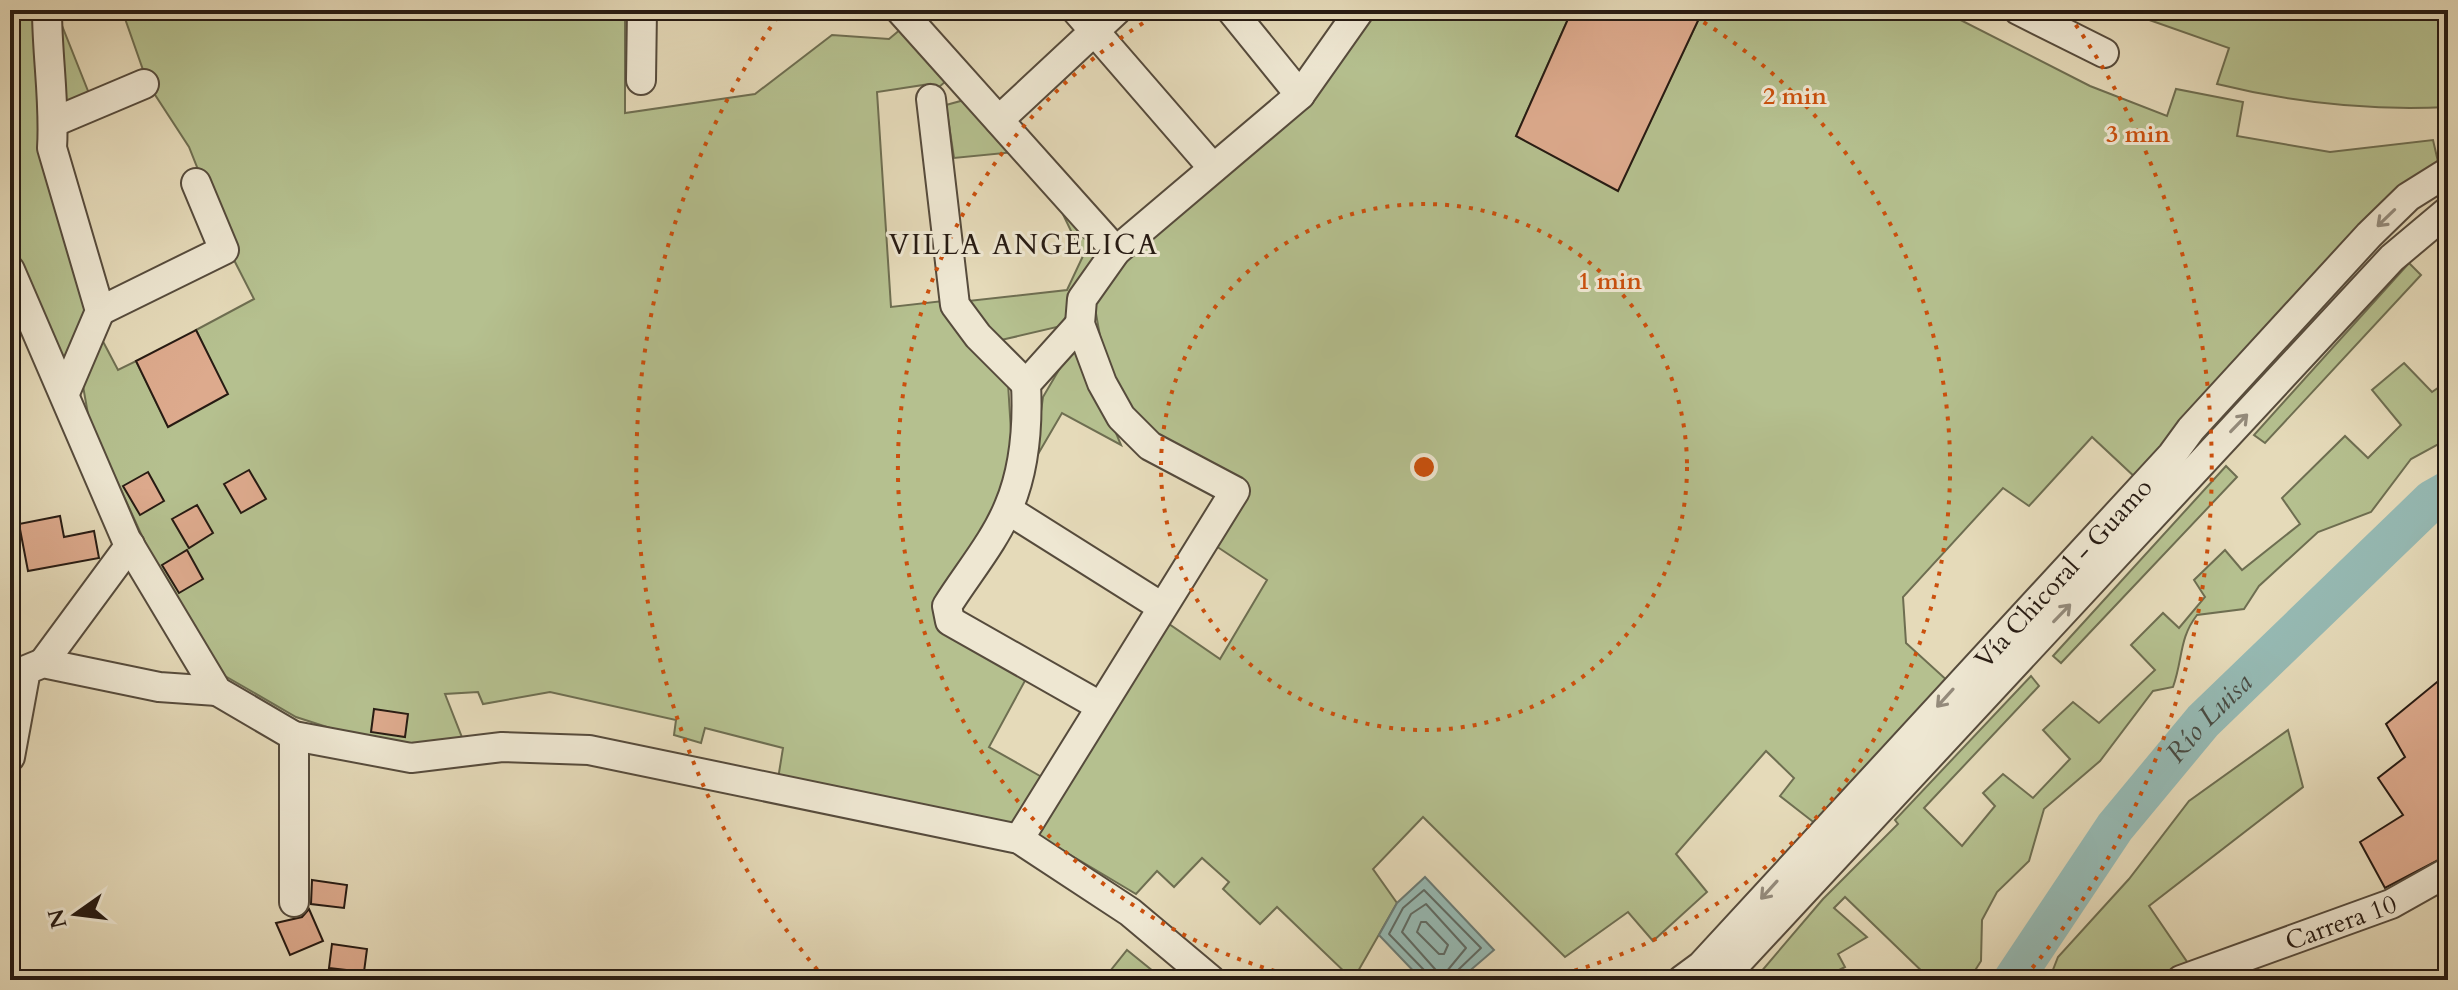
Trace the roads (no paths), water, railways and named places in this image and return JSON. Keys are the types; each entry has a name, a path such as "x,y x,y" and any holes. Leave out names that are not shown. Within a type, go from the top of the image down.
{"street":[{"path":"47,10 47,58 54,122 52,148 100,311 65,393"},
{"path":"641,80 642,10"},
{"path":"900,10 1116,251"},
{"path":"999,120 1085,21 1117,10"},
{"path":"1231,10 1300,95"},
{"path":"1019,839 1235,491 1150,446 1121,417 1102,383 1080,324 1082,299 1116,251 1300,95 1360,10"},
{"path":"2018,10 2104,53"},
{"path":"1085,21 1213,168"},
{"path":"54,122 144,84"},
{"path":"931,99 955,305 978,336 1026,384 1028,424 1008,510 947,606 950,621 1100,706"},
{"name":"Vía Chicoral - Guamo","path":"2010,648 2191,429 2369,235 2408,197 2448,172"},
{"path":"100,311 224,250 196,183"},
{"name":"Vía Chicoral - Guamo","path":"1682,980 1752,927 2010,648 2213,450 2392,258 2448,211"},
{"path":"10,270 130,545 217,691"},
{"path":"1026,384 1080,324"},
{"path":"2191,429 2213,450"},
{"path":"1008,510 1162,607"},
{"path":"10,757 26,670 43,663 130,545"},
{"path":"43,663 159,687 217,691 294,736 411,758 502,747 589,750 1019,839 1130,912 1211,980"},
{"path":"294,736 294,902"},
{"name":"Carrera 10","path":"2183,978 2391,904 2448,872"},
{"name":"Vía Chicoral - Guamo","path":"1721,980 1752,927"}],"water":[{"path":"1425,877 1494,950 1459,980 1422,980 1379,935 1397,903"}],"waterway":[{"name":"Río Luisa","path":"2013,980 2115,827 2203,721 2432,500 2448,491"}],"district":[{"name":"VILLA ANGELICA","path":"1024,245"}]}
